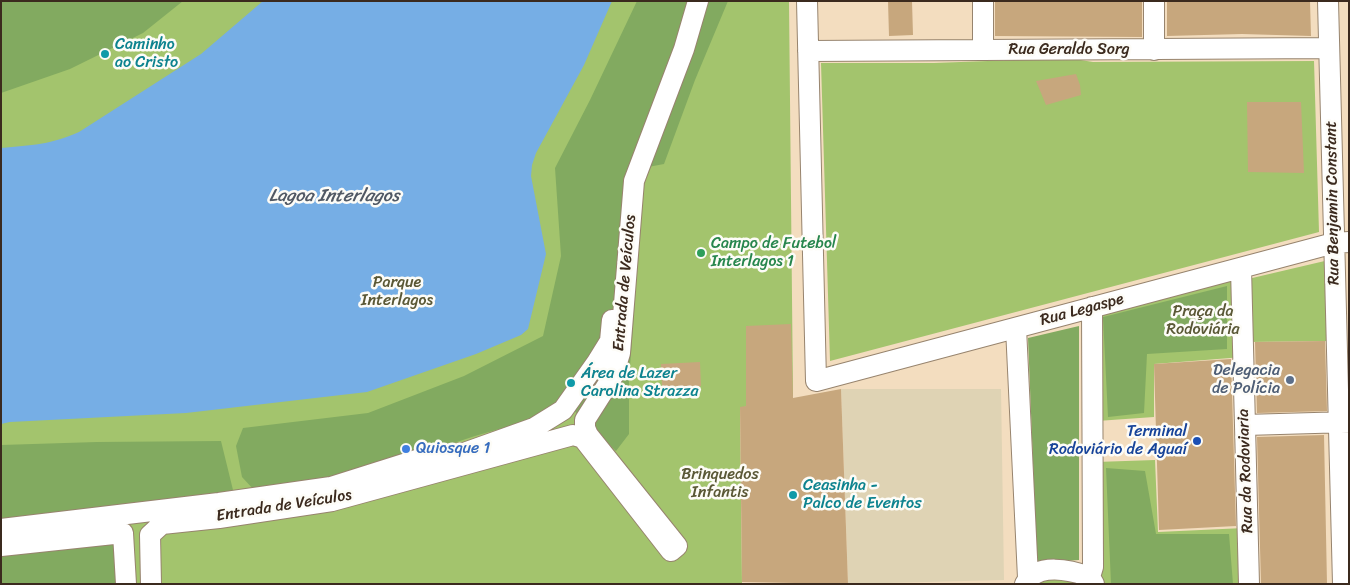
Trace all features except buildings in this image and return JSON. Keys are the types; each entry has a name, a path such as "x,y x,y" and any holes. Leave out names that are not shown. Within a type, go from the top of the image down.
{"street":[{"name":"Entrada de Veículos","path":"1,529 219,504 331,487 429,456 464,453 534,428 563,410 598,362 610,341 622,181 686,15 688,1"},
{"name":"Entrada de Veículos","path":"151,584 150,535 162,524 219,518 332,501 574,435 582,438 671,551 678,546 588,435 585,428 585,420 613,376 620,353 634,181 684,49 698,1"},
{"path":"807,1 808,51"},
{"path":"983,1 984,50"},
{"path":"1154,1 1154,50"},
{"name":"Rua Benjamin Constant","path":"1328,1 1329,48 1341,242 1343,584"},
{"name":"Rua Geraldo Sorg","path":"808,51 1329,48"},
{"name":"Rua Legaspe","path":"808,51 816,381 1341,242"},
{"name":"Rua da Rodoviaria","path":"1241,268 1249,584"},
{"path":"1027,581 1040,571 1063,570 1093,582 1092,307"},
{"path":"1016,328 1027,581"},
{"path":"1245,425 1343,422"},
{"path":"1,546 123,532 126,584"}],"shaded area":[{"path":"841,389 1001,389 1004,580 848,584"}],"green space":[{"name":"Parque Interlagos","path":"1,1 789,1 793,396 740,408 742,584 1,584"},
{"path":"1,1 183,1 143,33 70,69 1,93"},
{"path":"637,1 728,1 695,80 664,164 648,167 639,197 635,299 629,380 629,434 616,451 562,399 527,421 348,478 255,491 242,477 236,446 243,428 368,413 464,376 543,336 561,256 555,168"},
{"path":"1068,58 1093,62 1314,61 1319,232 830,361 821,63 934,63"},
{"path":"1329,260 1332,341 1247,342 1248,279"},
{"name":"Praça da Rodoviária","path":"1241,268 1243,357 1154,364 1154,417 1097,421 1096,312"},
{"name":"Praça da Rodoviária","path":"1227,286 1227,349 1147,354 1144,413 1108,417 1103,317"},
{"path":"1079,326 1079,560 1037,563 1028,338"},
{"path":"221,441 233,490 200,500 118,511 118,584 1,584 1,445"},
{"path":"1155,460 1158,532 1244,528 1246,584 1104,584 1095,566 1096,462"},
{"path":"1106,468 1145,471 1156,534 1229,534 1233,584 1111,584"},
{"path":"1040,574 1091,584 1027,584"}],"water":[{"name":"Lagoa Interlagos","path":"263,1 612,1 584,65 536,153 532,165 531,176 546,254 528,329 521,335 476,354 367,392 186,413 1,424 1,148 50,142 79,132 201,54"}],"place":[{"name":"Caminho ao Cristo","path":"105,54"},
{"name":"Campo de Futebol Interlagos 1","path":"701,253"},
{"name":"Delegacia de Polícia","path":"1290,380"},
{"name":"Área de Lazer Carolina Strazza","path":"571,383"},
{"name":"Terminal Rodoviário de Aguaí","path":"1197,441"},
{"name":"Quiosque 1","path":"406,449"},
{"name":"Ceasinha - Palco de Eventos","path":"793,495"}],"park label":[{"name":"Brinquedos Infantis","path":"720,484"}]}
